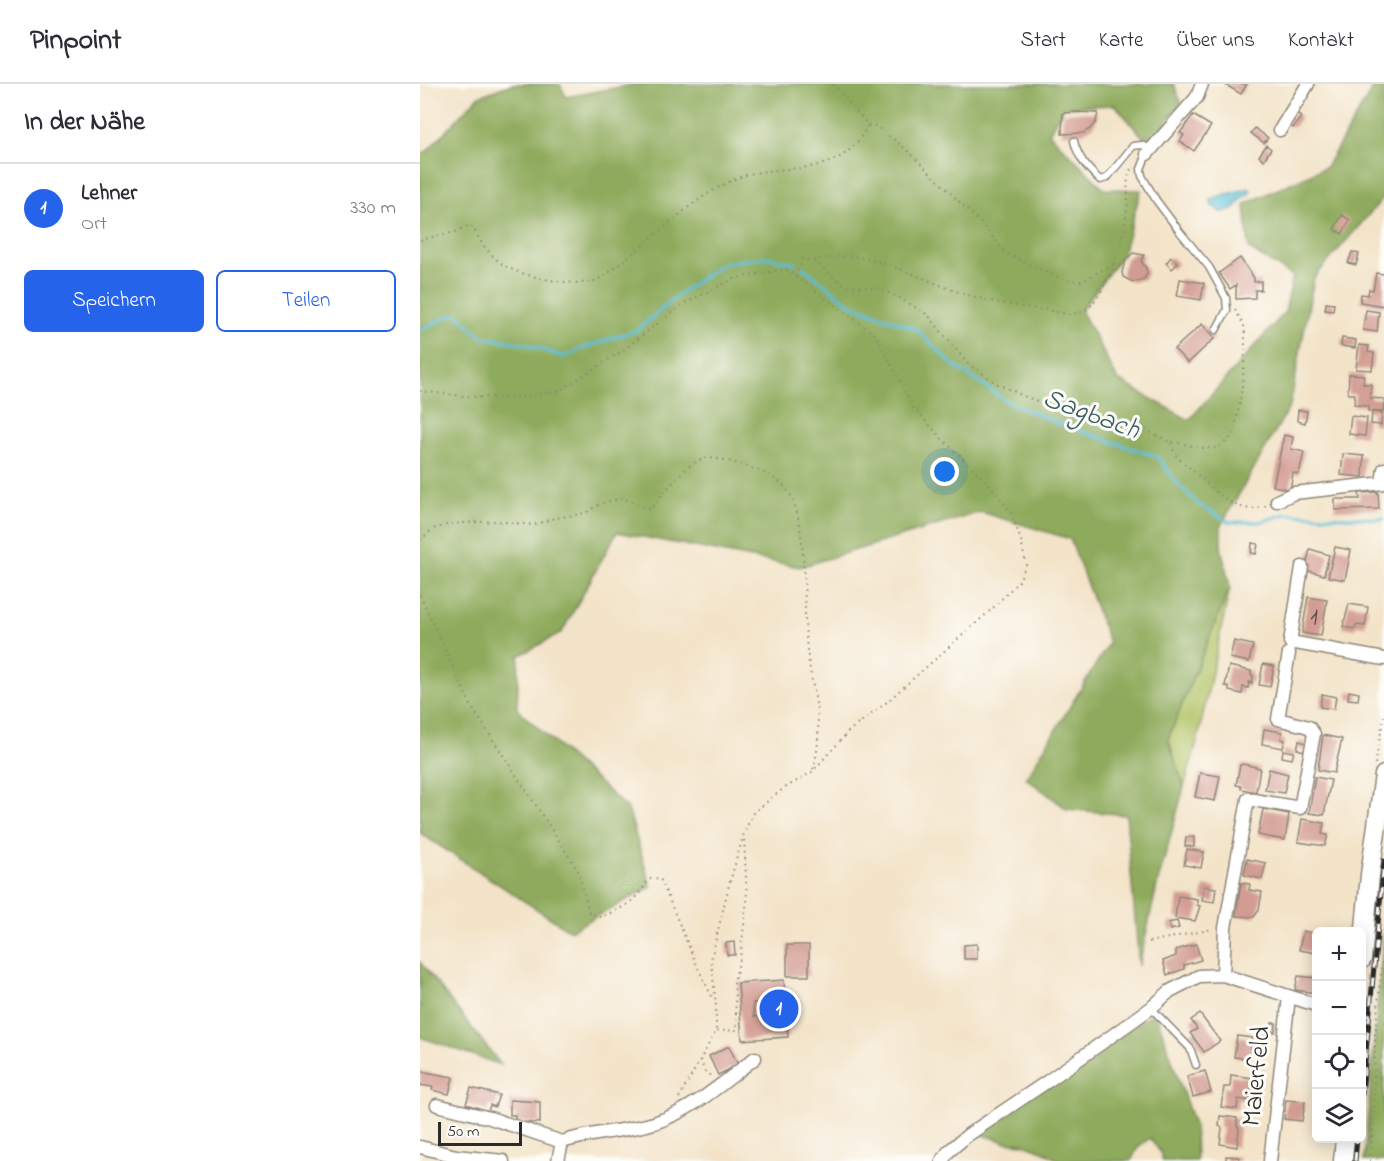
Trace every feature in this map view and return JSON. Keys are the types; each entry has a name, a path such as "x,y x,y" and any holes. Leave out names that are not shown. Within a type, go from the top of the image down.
{"main road":[{"path":"1365,927 1384,775"},
{"path":"1343,1161 1345,1143"}],"street":[{"path":"1149,152 1197,97 1202,84"},
{"path":"1280,130 1308,84"},
{"path":"1277,501 1294,494 1383,483 1384,469"},
{"path":"1302,567 1290,642 1384,659"},
{"path":"1223,975 1225,928 1248,799 1300,808 1314,734 1309,727 1278,719 1289,653"},
{"path":"942,1161 949,1151 968,1135 1151,1008 1170,991 1198,976 1223,975 1312,1004"},
{"name":"Maierfeld","path":"1270,1161 1289,997"},
{"path":"437,1105 463,1110 562,1142 583,1135 636,1127 668,1118 695,1103 755,1058"},
{"path":"558,1161 562,1142"},
{"path":"420,1147 456,1156 503,1161"}],"lane":[{"path":"1074,141 1077,154 1088,170 1100,180 1107,178 1134,146 1142,145 1149,152 1141,169 1142,176 1180,232 1209,267 1226,298 1227,310 1216,330"},
{"path":"1151,1008 1190,1048 1196,1065"}],"path":[{"path":"833,84 868,125 876,126 908,150 976,218 1007,254 1064,280 1082,281 1113,264"},
{"path":"420,240 454,232 470,225 476,231 485,249 506,266 542,279 590,282 611,271 696,201 736,179 774,170 807,169 828,164 846,153 861,138 868,125"},
{"path":"796,277 802,259 814,261 835,257 856,257 900,269 965,295 1027,308 1071,314 1082,312 1090,307 1099,295 1113,264 1128,207 1127,177 1134,163 1149,152"},
{"path":"814,261 845,285 878,288 928,315 967,363 996,383 1026,397 1070,412 1135,425 1170,442 1182,442 1208,448 1220,446 1231,438 1239,408 1245,354 1244,326 1226,298"},
{"path":"420,391 473,397 515,398 559,391 622,351 683,304 736,278 786,269 876,335 913,406 944,441 991,486 1011,513 1021,540 1026,564 1020,581 992,609 881,707 850,730 812,772 783,789 753,813 744,833 711,959 717,1017 716,1031 668,1118"},
{"path":"1170,442 1177,458 1207,485 1231,502 1249,508 1263,508 1277,501"},
{"path":"420,540 433,530 450,524 495,520 534,525 550,519 585,513 602,503 622,498 650,509 693,462 704,459 717,459 763,472 784,486 792,499 800,526 806,639 820,730 818,753 812,772"},
{"path":"420,595 471,706 578,870 590,912 600,917 621,909 638,898 649,879 660,878 697,966 715,1001"},
{"path":"716,1031 737,1030 734,981 740,958 747,900 744,833"},
{"path":"1149,942 1209,929 1225,928"},
{"path":"1370,1161 1375,1037 1384,942"},
{"path":"700,1060 706,1074 715,1076"}],"green space":[{"path":"512,84 560,84 566,97 636,84 1174,84 1181,104 1149,144 1115,105 1064,107 1049,133 1104,189 1141,190 1123,254 1081,310 1118,380 1189,420 1285,312 1293,276 1249,249 1245,204 1326,167 1375,85 1384,84 1384,197 1314,278 1290,406 1221,525 1221,547 1230,587 1168,739 1184,787 1157,885 1139,966 1126,815 1067,809 1026,778 1109,643 1070,539 981,512 800,567 617,532 562,632 519,656 517,709 628,809 651,887 570,931 420,833 420,151 425,153 479,96"},
{"path":"1230,587 1198,738 1184,787 1168,739"},
{"path":"1384,928 1384,1161 1364,1161"},
{"path":"420,962 501,1065 420,1037"},
{"path":"1150,1015 1158,1019 1195,1128 1196,1161 1162,1161 1161,1153 1150,1138 1138,1147 1131,1161 1059,1161 1045,1152 1024,1144 1005,1142 975,1132"}],"water":[{"path":"1248,188 1251,190 1250,193 1233,210 1221,212 1211,205 1211,200 1215,198"}],"building":[{"path":"1224,84 1247,84 1241,94"},
{"path":"1063,113 1098,113 1096,122 1083,133 1062,134"},
{"path":"1295,113 1301,117 1293,128 1287,124"},
{"path":"1193,115 1211,126 1194,151 1180,141 1184,135 1180,133"},
{"path":"1255,128 1268,138 1264,143 1251,133"},
{"path":"1266,145 1271,149 1264,160 1259,156"},
{"path":"1342,215 1350,220 1342,234 1334,229"},
{"path":"1352,252 1359,254 1356,265 1348,263"},
{"path":"1133,253 1144,255 1141,261 1147,274 1144,279 1133,282 1123,277 1122,272 1126,259"},
{"path":"1171,257 1178,263 1172,269 1166,263"},
{"path":"1240,258 1254,278 1254,282 1261,281 1261,290 1255,290 1255,298 1236,299 1236,285 1230,289 1219,273"},
{"path":"1376,273 1384,274 1384,306 1360,302 1361,294 1368,295 1369,289 1373,290"},
{"path":"1180,279 1204,283 1201,300 1177,296"},
{"path":"1326,303 1334,304 1333,311 1325,310"},
{"path":"1366,310 1379,312 1377,332 1363,330"},
{"path":"1202,324 1215,338 1188,363 1174,349"},
{"path":"1342,338 1356,340 1355,348 1341,346"},
{"path":"1359,345 1369,346 1368,352 1374,353 1372,370 1356,369"},
{"path":"1349,374 1364,375 1363,384 1371,384 1370,398 1384,399 1383,412 1368,411 1368,406 1354,405 1355,394 1348,394"},
{"path":"1298,410 1307,411 1305,423 1297,421"},
{"path":"1372,412 1382,413 1381,425 1371,424"},
{"path":"1351,416 1367,418 1365,436 1349,434"},
{"path":"1284,435 1293,437 1291,449 1304,452 1299,474 1293,473 1290,490 1273,486"},
{"path":"1343,454 1364,456 1363,477 1341,475"},
{"path":"1378,492 1379,509 1335,510 1335,499 1360,499 1359,493"},
{"path":"1252,543 1258,544 1256,554 1251,553"},
{"path":"1335,547 1351,550 1345,580 1328,577"},
{"path":"1310,549 1329,555 1324,575 1305,570"},
{"path":"1308,597 1327,600 1321,636 1302,633"},
{"path":"1349,604 1368,607 1365,626 1356,625 1355,629 1343,627"},
{"path":"1234,641 1253,645 1249,662 1230,658"},
{"path":"1263,664 1274,666 1270,687 1259,685"},
{"path":"1229,666 1251,671 1252,683 1249,682 1248,688 1243,687 1242,694 1229,691 1229,687 1225,686"},
{"path":"1349,691 1359,693 1358,700 1348,699"},
{"path":"1322,694 1336,697 1334,709 1320,707"},
{"path":"1264,729 1282,732 1281,739 1285,740 1283,748 1262,744"},
{"path":"1323,735 1342,739 1334,773 1318,770"},
{"path":"1299,741 1307,743 1305,751 1297,749"},
{"path":"1283,750 1294,752 1292,759 1282,757"},
{"path":"1240,765 1260,768 1256,792 1241,789 1241,786 1236,785"},
{"path":"1269,769 1288,774 1284,793 1265,790"},
{"path":"1200,773 1220,776 1215,801 1195,797"},
{"path":"1315,777 1331,780 1324,815 1309,813"},
{"path":"1263,809 1289,814 1285,840 1258,835"},
{"path":"1302,819 1324,823 1322,834 1328,835 1325,846 1298,842"},
{"path":"1186,837 1194,837 1194,847 1185,846"},
{"path":"1187,849 1204,852 1201,868 1184,865"},
{"path":"1247,859 1266,863 1262,879 1244,875"},
{"path":"1241,883 1250,884 1249,890 1262,892 1259,910 1254,917 1236,916"},
{"path":"1204,886 1216,888 1214,902 1202,900"},
{"path":"1178,896 1197,899 1197,905 1200,906 1195,921 1175,918"},
{"path":"1177,921 1179,928 1170,930 1168,923"},
{"path":"1303,931 1312,933 1312,952 1299,950"},
{"path":"734,942 735,955 727,955 726,943"},
{"path":"977,944 977,959 964,959 964,945"},
{"path":"1196,944 1201,960 1184,965 1184,969 1167,975 1163,961 1176,956 1176,950"},
{"path":"787,945 809,945 809,976 787,976"},
{"path":"1298,976 1312,978 1312,992 1295,990"},
{"path":"784,980 788,1037 742,1040 738,983","holes":["771,1001 772,1016 754,1017 753,1003"]},
{"path":"1200,1014 1220,1041 1204,1052 1190,1033 1197,1029 1191,1020"},
{"path":"1272,1023 1276,1023 1275,1032 1271,1031 1270,1036 1265,1036 1266,1028 1271,1029"},
{"path":"1237,1036 1253,1038 1249,1059 1234,1057"},
{"path":"729,1046 738,1065 718,1075 709,1056"},
{"path":"420,1071 453,1077 449,1094 432,1090 433,1087 420,1085"},
{"path":"1205,1071 1211,1092 1193,1097 1187,1076"},
{"path":"1231,1075 1253,1078 1250,1101 1238,1099 1237,1109 1221,1107 1224,1087 1230,1087"},
{"path":"471,1088 499,1095 495,1107 490,1105 488,1111 466,1104"},
{"path":"510,1100 540,1102 540,1123 515,1122 515,1115 510,1115"},
{"path":"1286,1100 1305,1102 1302,1121 1284,1119"},
{"path":"1220,1116 1237,1118 1239,1128 1237,1147 1220,1144 1222,1128 1219,1126"},
{"path":"1226,1156 1239,1157 1239,1161 1226,1161"}],"waterway":[{"name":"Sagbach","path":"420,330 457,314 482,337 526,344 564,357 637,330 678,295 723,263 767,257 795,263"},
{"name":"Sagbach","path":"802,267 852,305 916,329 951,363 1006,401 1065,426 1158,457 1177,483 1198,504 1229,522 1259,522 1286,514 1384,519"}],"railway":[{"path":"1362,1089 1384,861"},
{"path":"1355,1161 1357,1143"}],"place":[{"name":"Lehner","path":"779,1009"}]}
